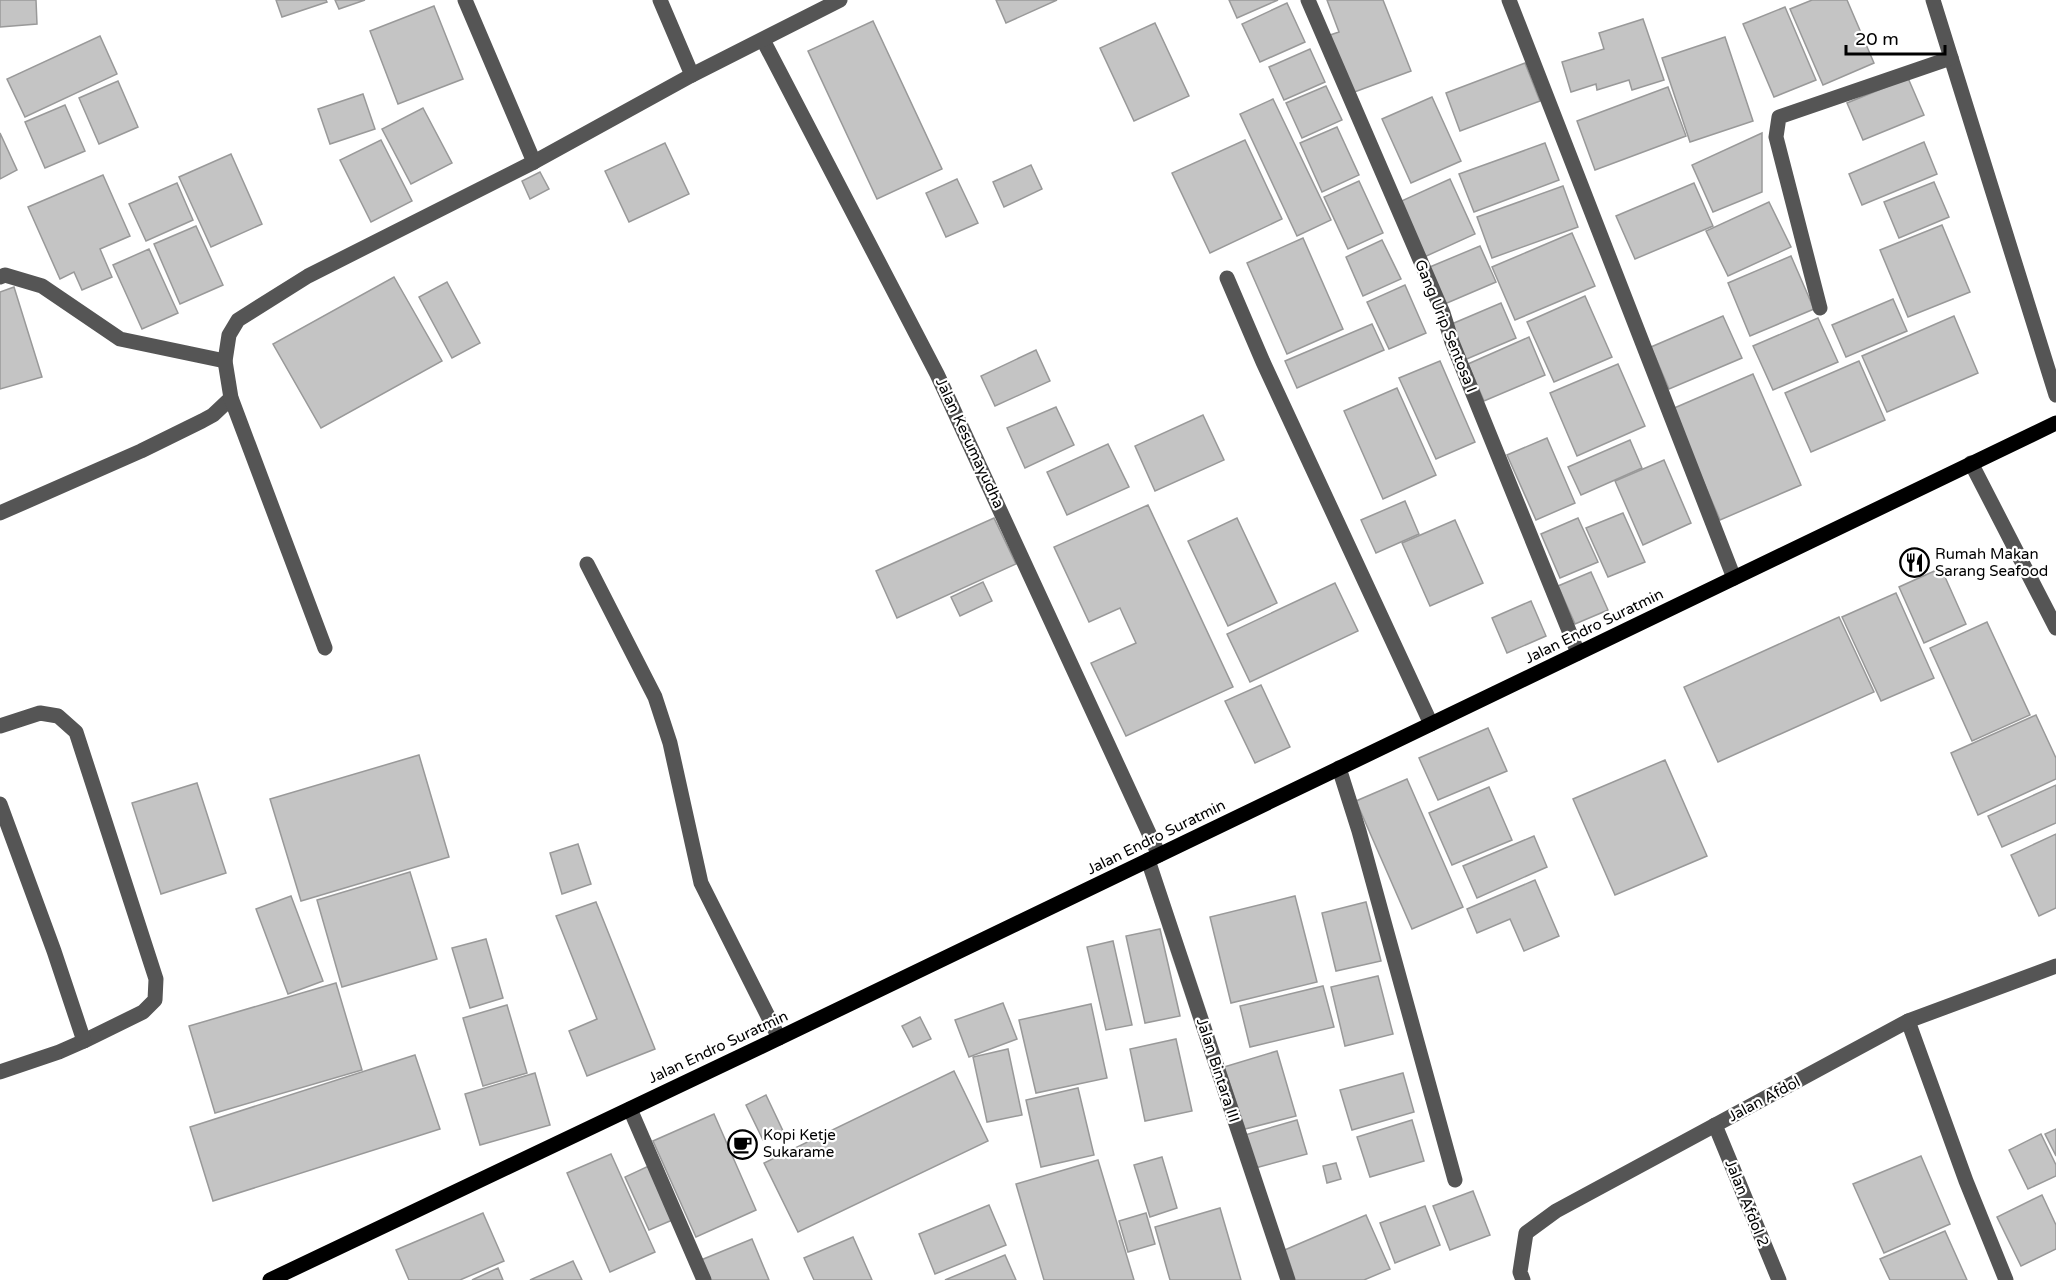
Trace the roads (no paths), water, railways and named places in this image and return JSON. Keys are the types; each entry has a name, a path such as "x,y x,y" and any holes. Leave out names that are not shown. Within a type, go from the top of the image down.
{"main road":[{"name":"Jalan Endro Suratmin","path":"270,1280 779,1038 2056,423"}],"street":[{"path":"465,0 534,162"},
{"path":"660,0 692,75"},
{"path":"326,648 231,398 225,361 229,335 238,320 308,276 534,162 692,75 840,0"},
{"name":"Gang Urip Sentosa I","path":"1308,0 1443,313 1452,342 1578,653"},
{"path":"1509,0 1734,578"},
{"path":"1933,0 2056,395"},
{"name":"Jalan Kesumayudha","path":"763,40 937,374 1154,858"},
{"path":"1820,308 1776,137 1779,117 1951,58"},
{"path":"0,277 5,275 42,286 120,339 225,361"},
{"path":"1227,278 1431,724"},
{"path":"0,513 141,451 202,421 213,415 231,398"},
{"path":"1971,463 2056,628"},
{"path":"587,564 655,697 670,743 700,884 779,1038"},
{"path":"0,726 40,713 58,716 76,732 156,979 155,1000 143,1012 59,1052 0,1072"},
{"path":"1339,768 1359,831 1455,1180"},
{"path":"0,804 84,1041"},
{"name":"Jalan Bintara III","path":"1154,858 1288,1280"},
{"name":"Jalan Afdol","path":"1523,1280 1520,1272 1526,1233 1556,1211 1908,1021 2056,966"},
{"path":"1908,1021 1966,1181 2006,1280"},
{"path":"630,1109 704,1280"},
{"name":"Jalan Afdol 2","path":"1715,1125 1779,1280"}],"place":[{"name":"Rumah Makan Sarang Seafood","path":"1914,563"},
{"name":"Kopi Ketje Sukarame","path":"742,1144"}]}
